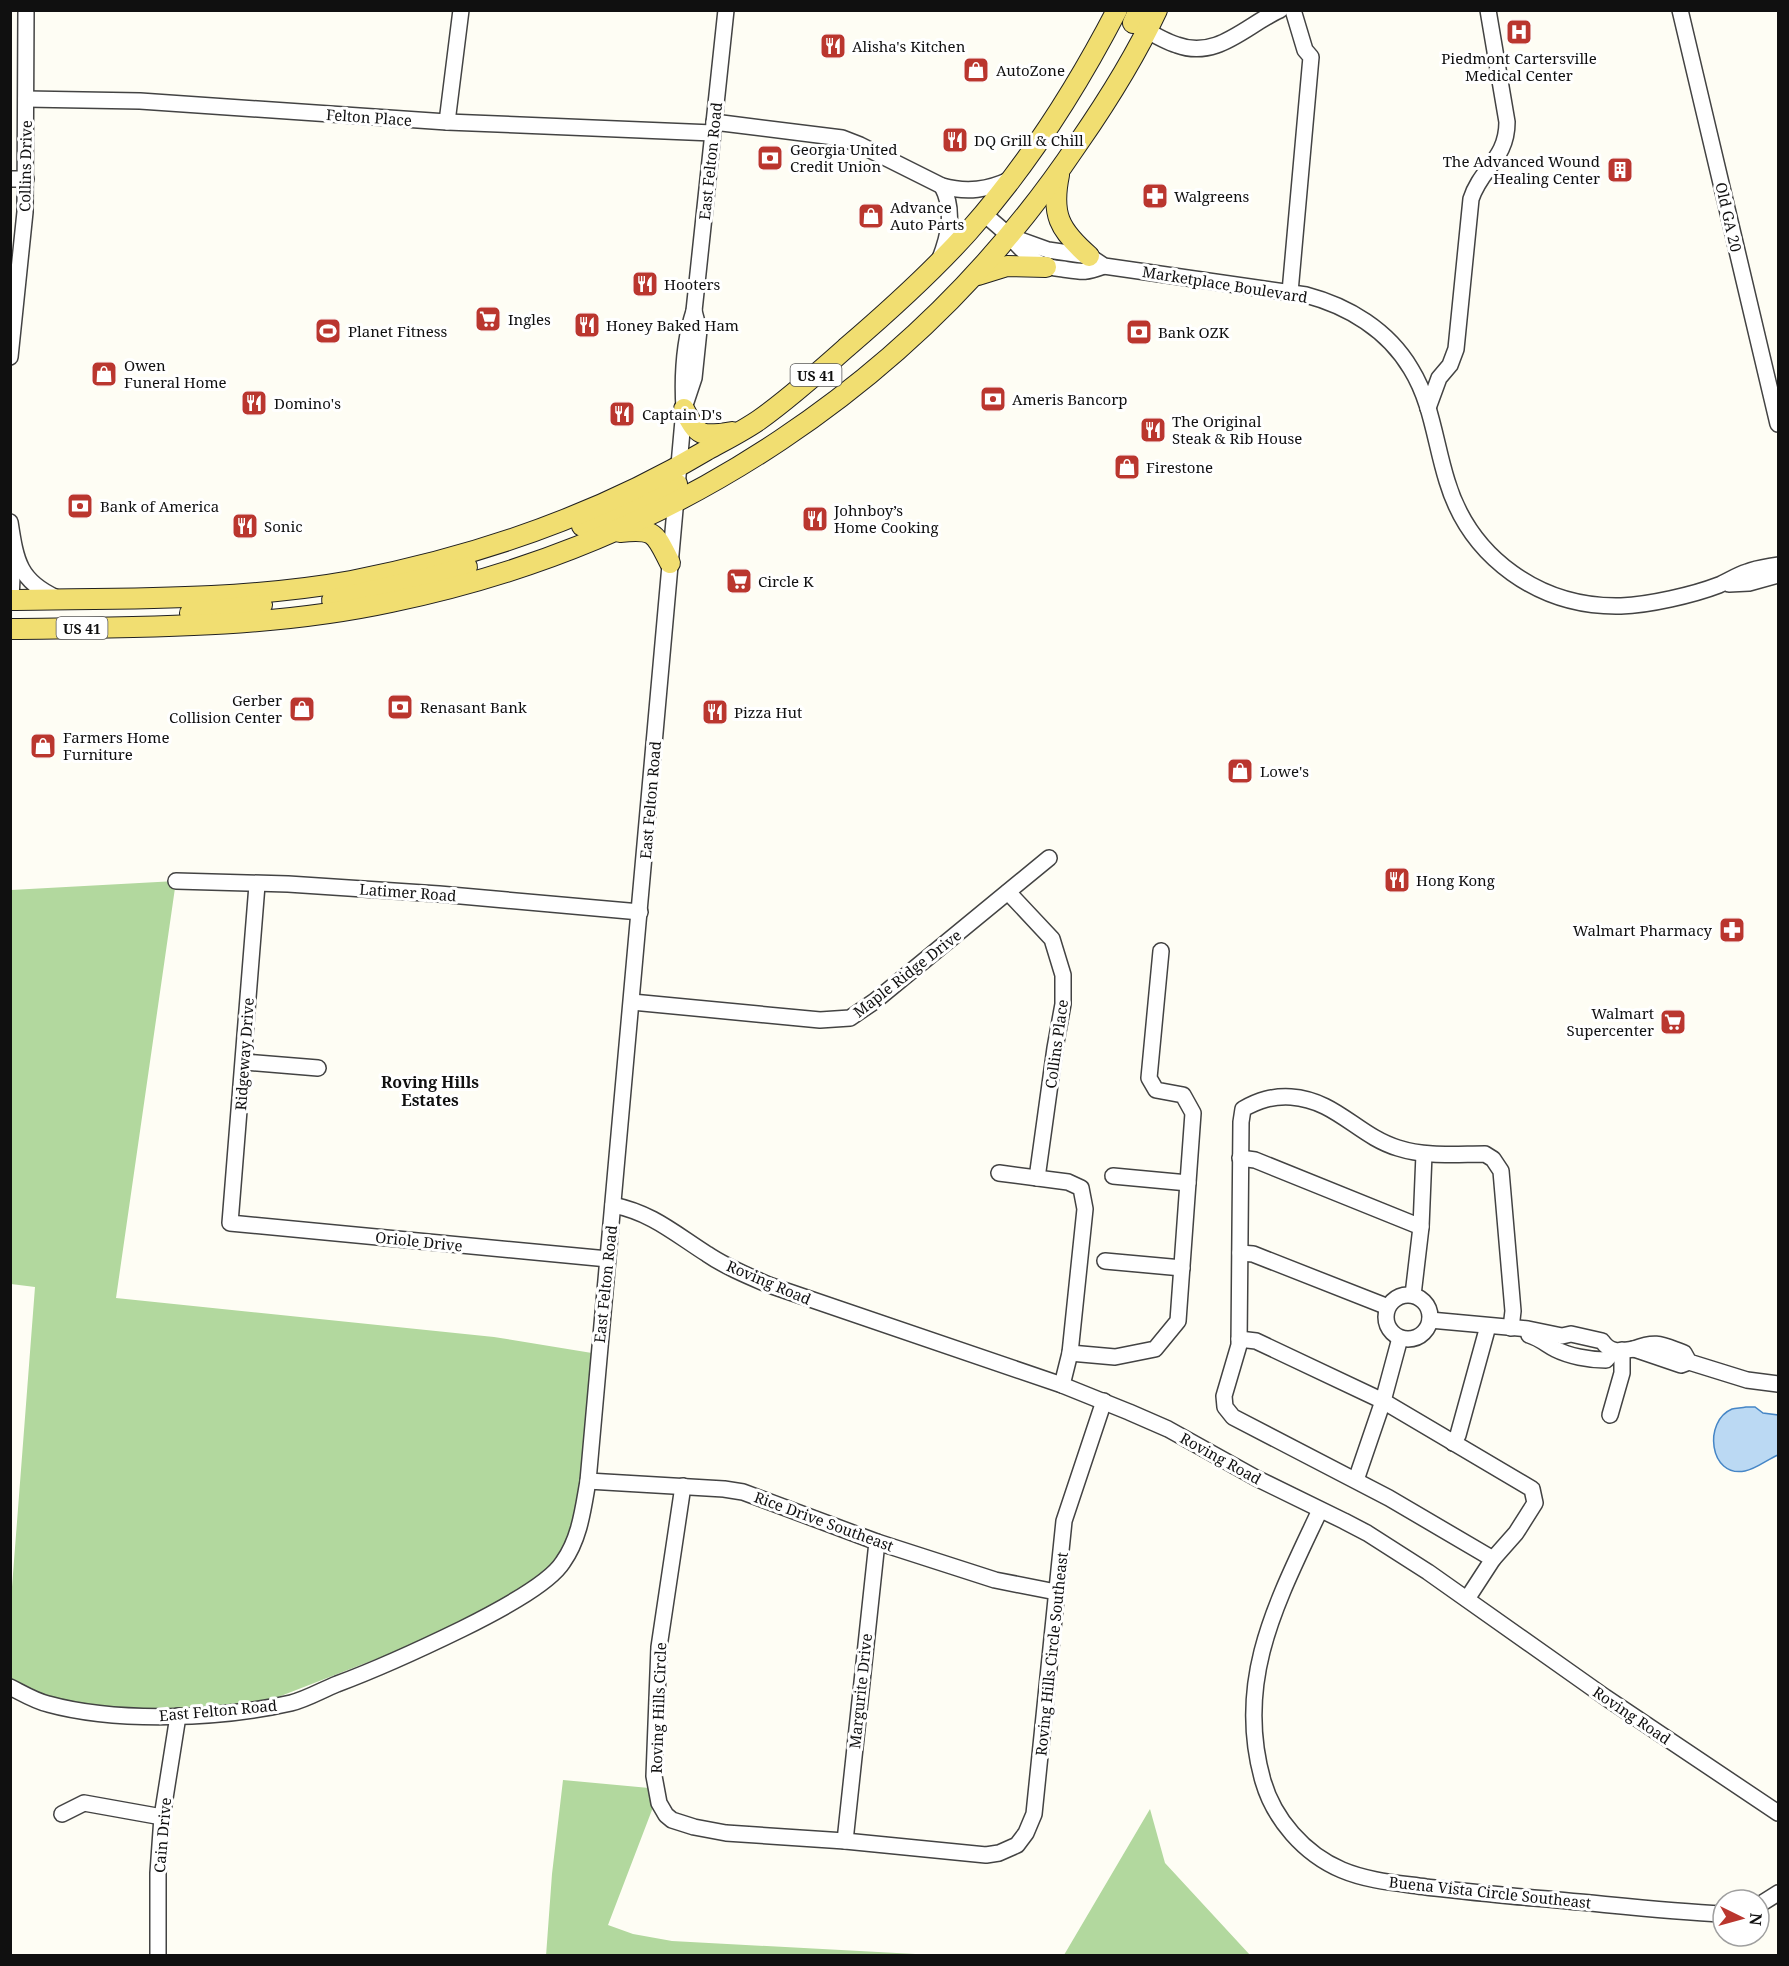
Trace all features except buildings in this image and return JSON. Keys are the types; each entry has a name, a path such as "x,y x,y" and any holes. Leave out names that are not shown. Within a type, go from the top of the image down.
{"main road":[{"name":"US 41","path":"16,629 154,627 267,621 358,609 451,588 546,558 609,533 677,484 740,431 759,420 809,381 902,300 984,214 1071,92 1131,17 1157,10"},
{"name":"US 41","path":"11,600 240,594 330,584 438,561 506,542 571,517 677,484 775,445 833,404 904,345 973,278 1009,236 1091,125 1131,17"},
{"path":"1059,171 1055,202 1060,223 1072,241 1096,261"},
{"path":"973,278 1007,266 1046,267"},
{"path":"684,409 693,427 701,434 740,431"},
{"path":"267,621 270,613 432,577 514,552 618,511 677,484"},
{"path":"609,533 637,530 649,532 657,539 670,563"},
{"path":"16,629 23,620 30,617 211,611 302,597 315,593 330,584"}],"street":[{"name":"Collins Drive","path":"10,357 25,213 18,179 26,99 26,10"},
{"path":"447,122 461,10"},
{"name":"East Felton Road","path":"10,1687 46,1704 112,1716 178,1716 237,1711 292,1702 394,1662 479,1620 538,1587 562,1564 573,1544 580,1524 588,1480 684,409 694,378 699,330 694,311 726,10"},
{"path":"1131,17 1178,46 1190,49 1209,49 1227,42 1280,10"},
{"path":"1290,292 1311,57 1305,50 1293,10"},
{"path":"1428,408 1434,387 1453,358 1458,338 1471,200 1477,184 1502,149 1507,132 1488,10"},
{"name":"Old GA 20","path":"1680,10 1779,424"},
{"name":"Felton Place","path":"26,99 140,101 447,122 714,127 842,138 866,147 942,186 960,190 992,187 1011,179"},
{"path":"939,263 949,231 950,214 949,203 942,186"},
{"name":"Marketplace Boulevard","path":"984,214 1030,258 1046,267 1087,272 1096,261"},
{"name":"Marketplace Boulevard","path":"1009,236 1048,250 1096,261 1290,292 1330,303 1364,320 1387,340 1410,368 1428,408 1446,480 1466,524 1485,550 1517,577 1546,593 1606,606 1640,604 1717,585 1747,572 1779,565"},
{"path":"1410,368 1429,371 1444,370"},
{"path":"10,522 19,565 28,581 40,590 60,599"},
{"path":"11,600 13,543"},
{"name":"Marketplace Boulevard","path":"1717,585 1749,583 1779,575"},
{"name":"Maple Ridge Drive","path":"632,1002 820,1020 850,1018 902,981 1048,858"},
{"name":"Latimer Road","path":"176,881 257,885 288,884 428,893 639,912"},
{"name":"Ridgeway Drive","path":"230,1223 245,1062 245,1034 257,885"},
{"name":"Collins Place","path":"1008,892 1052,939 1063,975 1063,1004 1037,1178"},
{"path":"1070,1353 1115,1357 1155,1349 1178,1321 1193,1113 1183,1095 1156,1090 1149,1078 1161,951"},
{"path":"245,1062 318,1068"},
{"path":"1492,1559 1389,1498 1233,1417 1226,1407 1224,1396 1239,1345 1240,1158 1243,1109 1256,1101 1275,1096 1304,1098 1325,1104 1396,1148 1424,1154 1485,1154 1493,1159 1501,1171 1514,1329"},
{"path":"1413,1295 1421,1227 1424,1154"},
{"path":"1240,1158 1255,1160 1421,1227"},
{"path":"999,1173 1068,1182 1081,1188 1085,1209 1070,1353 1062,1385"},
{"path":"1113,1176 1188,1182"},
{"name":"Roving Road","path":"613,1205 650,1216 726,1265 769,1285 1062,1385 1168,1429 1256,1478 1367,1533 1467,1599 1605,1697 1779,1814"},
{"name":"Oriole Drive","path":"230,1223 608,1259"},
{"path":"1240,1253 1253,1254 1388,1307"},
{"path":"1105,1260 1182,1268"},
{"path":"1413,1295 1425,1303 1429,1309 1430,1320 1421,1336 1407,1340 1400,1338 1389,1328 1386,1314 1388,1307 1399,1297 1413,1295"},
{"path":"1430,1320 1528,1329 1562,1336 1568,1343 1601,1351 1619,1350 1650,1343 1663,1345 1684,1353 1689,1362 1747,1380 1779,1384"},
{"path":"1453,1443 1458,1435 1488,1326"},
{"path":"1514,1329 1538,1338 1556,1349 1582,1357 1606,1360 1619,1350"},
{"path":"1356,1480 1383,1401 1400,1338"},
{"path":"1239,1339 1256,1341 1383,1401 1532,1490 1535,1503 1516,1533 1492,1559 1467,1599"},
{"path":"1610,1415 1622,1373 1619,1350"},
{"name":"Roving Hills Circle Southeast","path":"957,1852 986,1854 1007,1851 1017,1845 1030,1825 1037,1798 1064,1521 1104,1401"},
{"name":"Rice Drive Southeast","path":"588,1480 743,1492 878,1542 995,1580 1056,1592"},
{"name":"Roving Hills Circle","path":"683,1486 659,1647 654,1776 659,1803 666,1815 672,1820 694,1827 748,1835 845,1841 957,1852"},
{"name":"Buena Vista Circle Southeast","path":"1320,1510 1290,1575 1267,1633 1255,1684 1253,1706 1255,1745 1267,1795 1283,1823 1295,1836 1334,1866 1363,1877 1485,1894 1711,1913"},
{"name":"Margurite Drive","path":"845,1841 878,1542"},
{"name":"Cain Drive","path":"158,1956 158,1873 162,1817 178,1716"},
{"path":"62,1814 84,1803 162,1817"}],"green space":[{"path":"176,881 116,1298 494,1337 598,1354 588,1481 568,1553 503,1606 394,1652 255,1706 178,1716 52,1701 11,1686 11,1600 35,1287 11,1284 11,890"},
{"path":"563,1780 660,1789 608,1925 633,1934 672,1941 934,1955 546,1956 552,1874"},
{"path":"1150,1809 1165,1863 1250,1955 1064,1955"}],"water":[{"path":"1755,1407 1763,1413 1778,1415 1778,1455 1749,1470 1733,1471 1717,1458 1714,1436 1723,1415 1732,1409"}],"place":[{"name":"Piedmont Cartersville Medical Center","path":"1519,32"},
{"name":"Alisha's Kitchen","path":"833,46"},
{"name":"AutoZone","path":"976,70"},
{"name":"DQ Grill & Chill","path":"955,140"},
{"name":"Georgia United Credit Union","path":"770,158"},
{"name":"The Advanced Wound Healing Center","path":"1620,170"},
{"name":"Walgreens","path":"1155,196"},
{"name":"Advance Auto Parts","path":"871,216"},
{"name":"Hooters","path":"645,284"},
{"name":"Ingles","path":"488,319"},
{"name":"Honey Baked Ham","path":"587,325"},
{"name":"Planet Fitness","path":"328,331"},
{"name":"Bank OZK","path":"1139,332"},
{"name":"Owen Funeral Home","path":"104,374"},
{"name":"Ameris Bancorp","path":"993,399"},
{"name":"Domino's","path":"254,403"},
{"name":"Captain D's","path":"622,414"},
{"name":"The Original Steak & Rib House","path":"1153,430"},
{"name":"Firestone","path":"1127,467"},
{"name":"Bank of America","path":"80,506"},
{"name":"Johnboy’s Home Cooking","path":"815,519"},
{"name":"Sonic","path":"245,526"},
{"name":"Circle K","path":"739,581"},
{"name":"Renasant Bank","path":"400,707"},
{"name":"Gerber Collision Center","path":"302,709"},
{"name":"Pizza Hut","path":"715,712"},
{"name":"Farmers Home Furniture","path":"43,746"},
{"name":"Lowe's","path":"1240,771"},
{"name":"Hong Kong","path":"1397,880"},
{"name":"Walmart Pharmacy","path":"1732,930"},
{"name":"Walmart Supercenter","path":"1673,1022"}],"district":[{"name":"Roving Hills Estates","path":"430,1091"}]}
